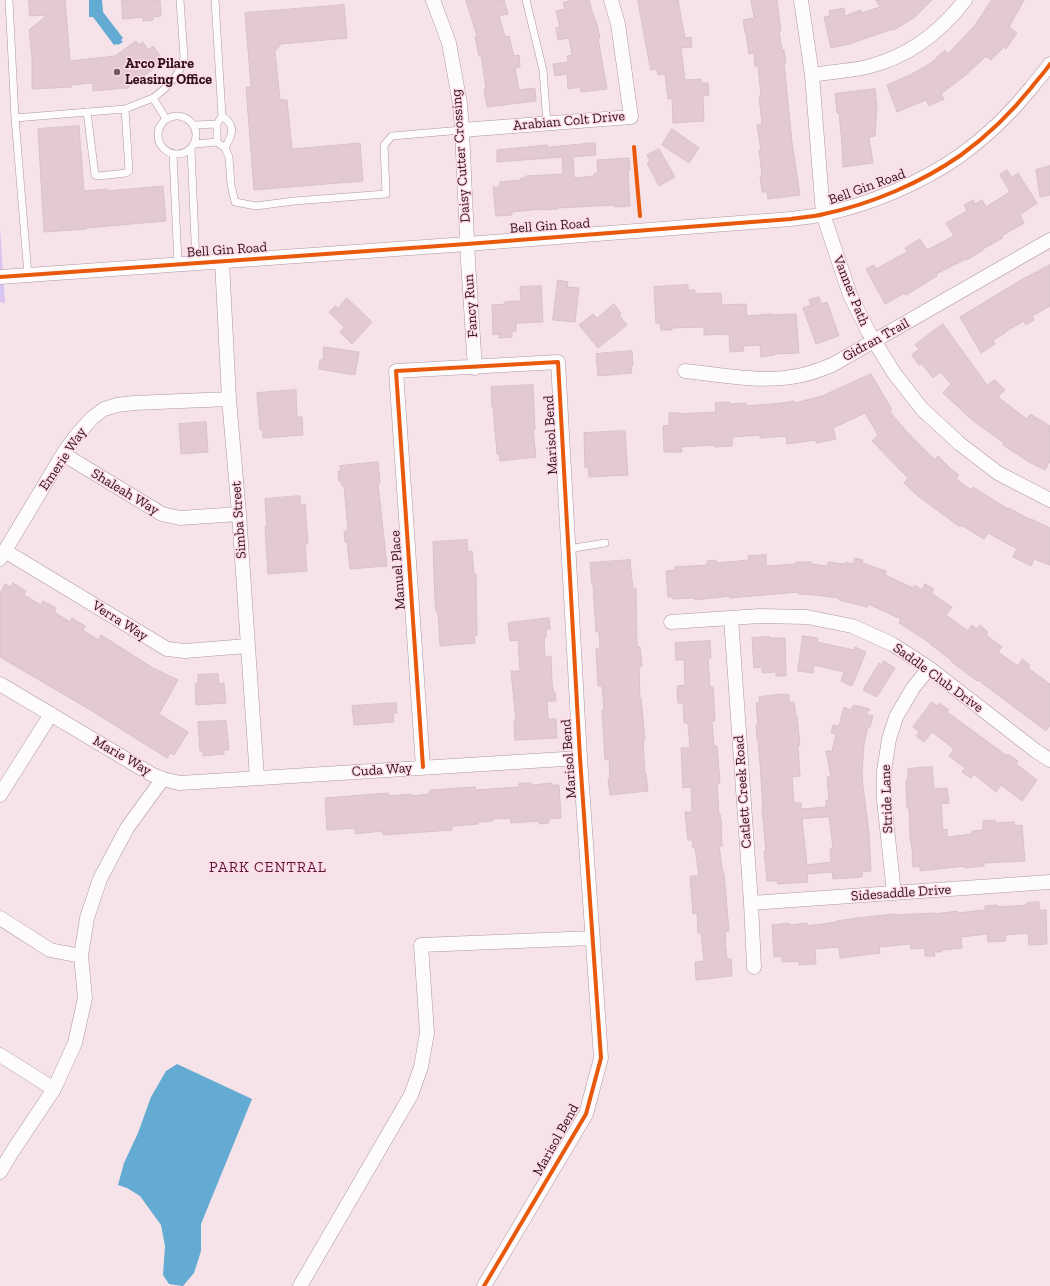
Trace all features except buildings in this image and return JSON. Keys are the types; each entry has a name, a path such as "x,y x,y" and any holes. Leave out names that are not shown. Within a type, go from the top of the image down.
{"street":[{"name":"Daisy Cutter Crossing","path":"433,0 449,43 460,104 467,244"},
{"name":"Arabian Colt Drive","path":"462,130 631,117 618,24 611,0"},
{"name":"Vanner Path","path":"801,0 812,75 823,214 850,295 874,342 894,373 922,409 960,444 998,473 1050,500"},
{"path":"812,75 866,67 891,59 920,44 937,32 965,0"},
{"name":"Bell Gin Road","path":"0,277 467,244 783,219 823,214 851,207 891,193 928,174 960,155 994,128 1016,106 1049,67"},
{"name":"Gidran Trail","path":"685,371 778,379 803,375 832,365 1050,240"},
{"name":"Fancy Run","path":"467,244 475,368"},
{"name":"Simba Street","path":"222,261 229,399 239,514 257,778"},
{"name":"Marisol Bend","path":"396,371 475,368 558,362 580,758 601,1058 586,1114 484,1286"},
{"name":"Manuel Place","path":"396,371 423,767"},
{"name":"Emerie Way","path":"2,555 63,454 75,437 92,418 104,409 117,405 134,403 229,399"},
{"name":"Shaleah Way","path":"63,454 162,514 180,518 239,514"},
{"name":"Verra Way","path":"2,555 167,649 184,651 247,646"},
{"name":"Saddle Club Drive","path":"671,622 760,616 807,617 852,626 892,644 929,668 1036,751 1050,760"},
{"name":"Catlett Creek Road","path":"730,618 751,904 754,967"},
{"name":"Stride Lane","path":"894,893 884,800 884,771 889,739 896,717 913,688 929,668"},
{"name":"Marie Way","path":"0,684 162,780 180,782 257,778"},
{"path":"0,795 51,714"},
{"name":"Cuda Way","path":"257,778 580,758"},
{"path":"0,1172 54,1089 75,1042 85,998 81,956 87,918 100,879 127,828 162,780"},
{"name":"Sidesaddle Drive","path":"751,904 1050,882"},
{"path":"0,918 50,950 81,956"},
{"path":"300,1286 411,1095 421,1067 427,1033 421,945 593,938"},
{"path":"0,1055 54,1089"}],"lane":[{"path":"8,0 15,118 28,275"},
{"path":"15,118 124,109 154,98 165,89 183,64 184,57 180,0"},
{"path":"215,0 222,116 217,124 217,142"},
{"path":"526,0 543,70 547,124"},
{"path":"154,98 166,119"},
{"path":"87,112 94,172 95,175 99,176 126,173 129,171 124,109"},
{"path":"196,263 193,147 197,138 197,132 190,120 185,117 179,115 166,119 159,129 158,135 159,142 167,152 179,155 185,153 193,147 217,142 225,148 229,157 231,185 235,202 256,206 294,201 386,194 384,145 392,136 462,130"},
{"path":"222,116 228,120 231,128 231,136 225,148"},
{"path":"194,125 217,124"},
{"path":"173,154 178,264"},
{"path":"568,549 605,543"}],"shaded area":[{"path":"0,227 5,303 0,302"}],"water":[{"path":"89,0 102,0 103,12 123,38 121,40 123,42 118,45 114,45 93,17 89,17"},
{"path":"177,1064 252,1099 201,1224 201,1251 194,1273 183,1286 169,1284 163,1275 165,1246 161,1225 140,1196 127,1188 118,1185 124,1163 138,1133 151,1097 166,1071"}],"cycle path":[{"path":"0,277 467,244 791,219 820,215 842,210 895,191 946,165 971,148 998,124 1023,97 1050,64"},
{"path":"634,147 640,216"},
{"path":"423,767 396,371 558,362 580,758 601,1058 586,1114 484,1286"}],"place":[{"name":"Arco Pilare Leasing Office","path":"117,72"}],"district":[{"name":"PARK CENTRAL","path":"268,868"}]}
